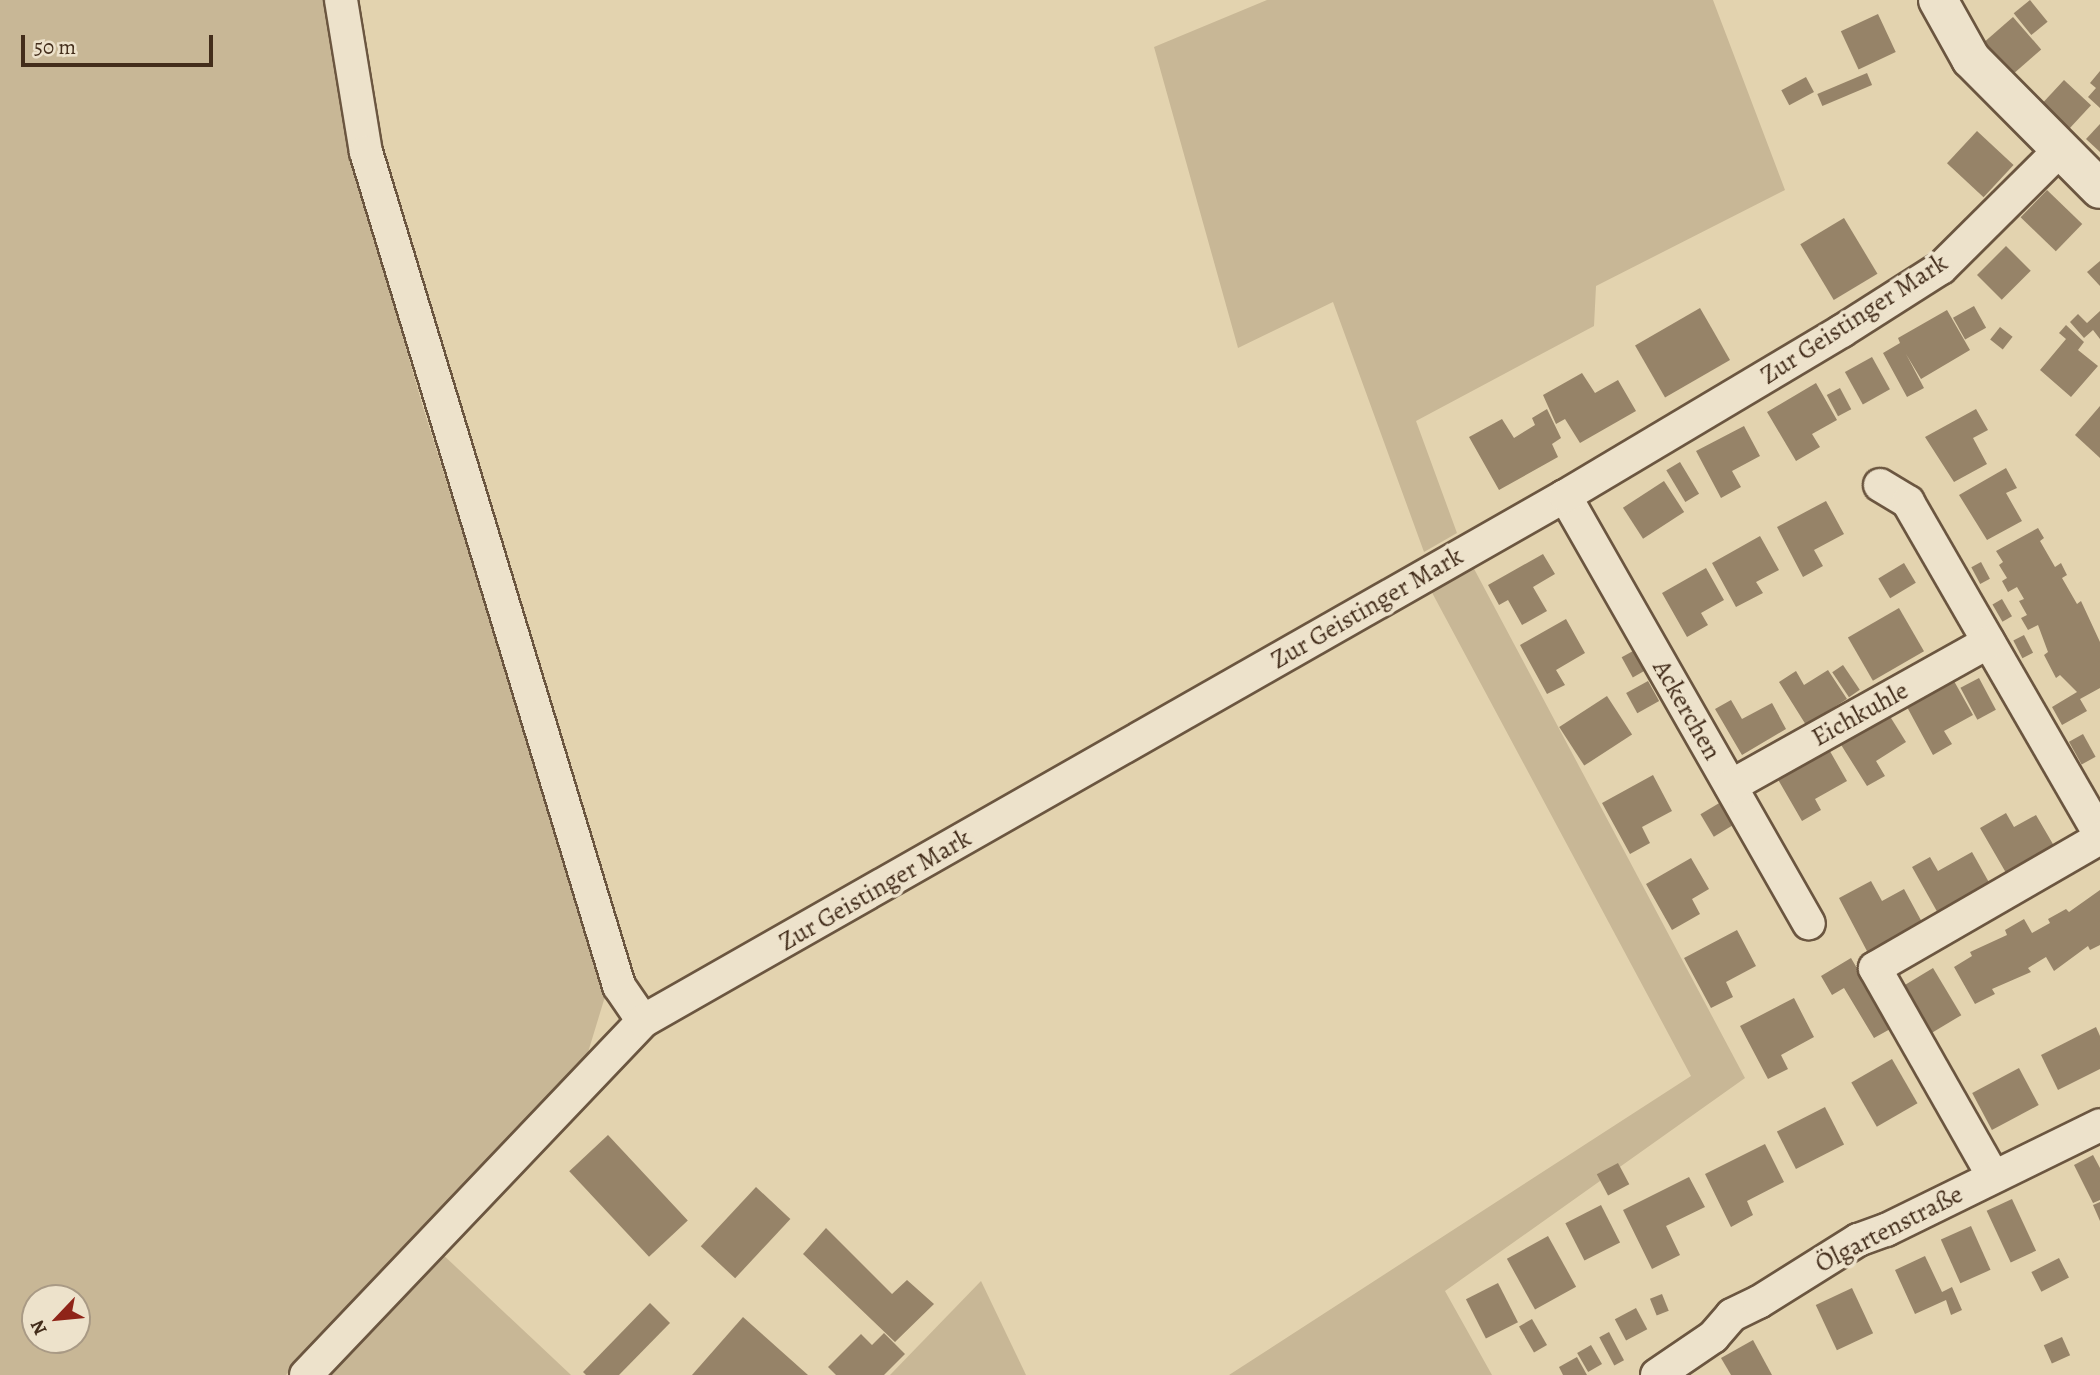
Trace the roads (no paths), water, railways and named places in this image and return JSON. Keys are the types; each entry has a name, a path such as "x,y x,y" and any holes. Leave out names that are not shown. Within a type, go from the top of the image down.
{"street":[{"path":"341,0 366,152 619,986 643,1021"},
{"path":"1938,0 1971,59 2100,189"},
{"name":"Zur Geistinger Mark","path":"306,1375 643,1021 1565,496 1941,268 2059,150"},
{"path":"1880,485 1908,502 2100,836 1875,968 1993,1176"},
{"name":"Ackerchen","path":"1565,496 1809,923"},
{"name":"Eichkuhle","path":"1731,786 1989,642"},
{"name":"Ölgartenstraße","path":"1657,1375 1713,1337 1732,1315 1759,1302 1814,1265 1858,1240 1886,1230 2100,1125"}]}
